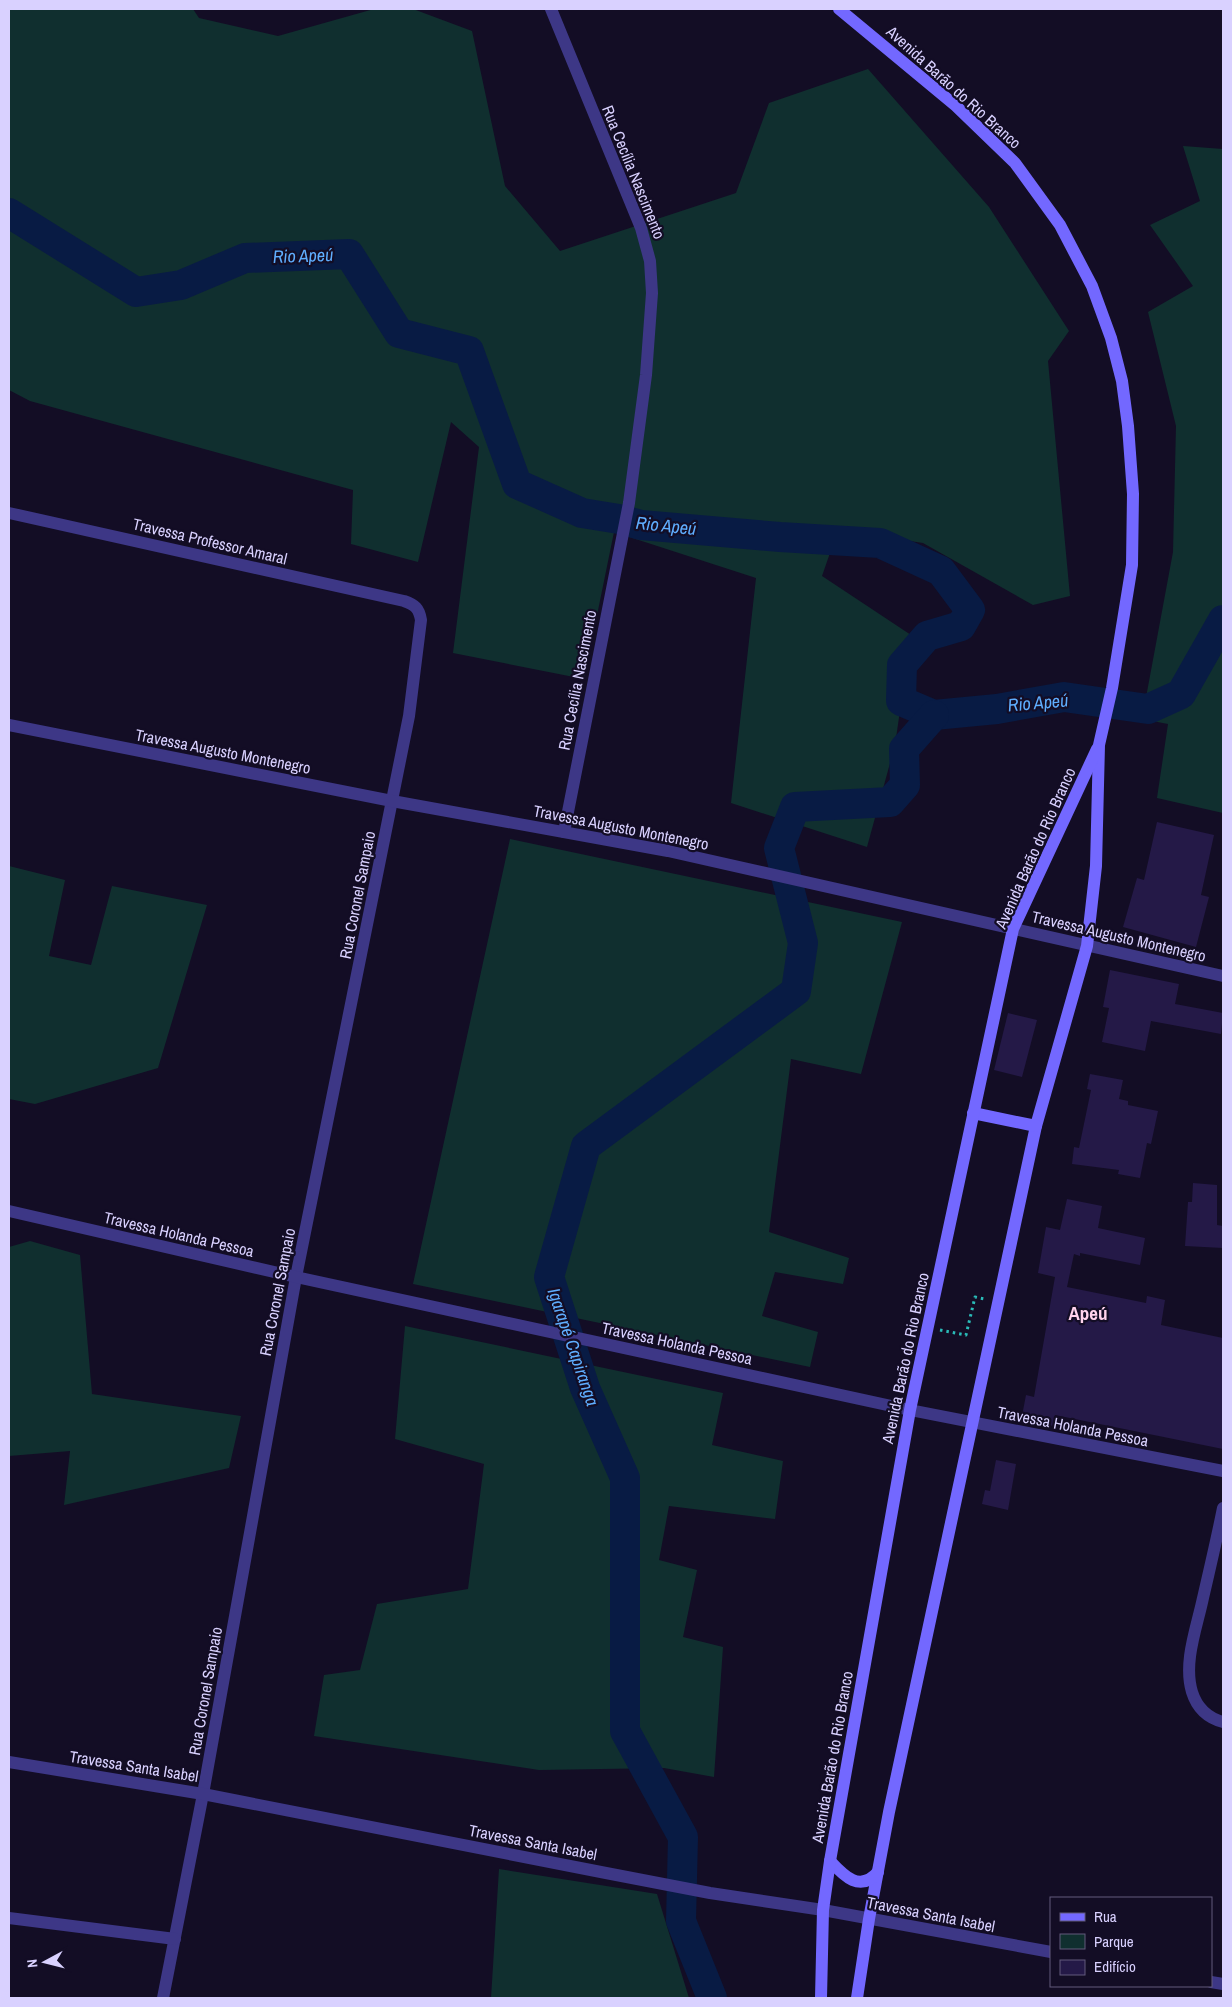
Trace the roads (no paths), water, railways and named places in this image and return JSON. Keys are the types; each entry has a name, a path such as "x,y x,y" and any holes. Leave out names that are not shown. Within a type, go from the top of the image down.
{"main road":[{"name":"Avenida Barão do Rio Branco","path":"821,1998 823,1910 830,1861 910,1410 927,1327 1013,930 1099,745 1104,726 1132,565 1133,494 1128,426 1122,381 1111,338 1092,286 1060,225 1016,163 956,106 839,9"},
{"name":"Avenida Barão do Rio Branco","path":"857,1998 868,1919 1036,1126 1087,946 1096,866 1099,745"},
{"path":"973,1113 1036,1126"},
{"path":"830,1861 842,1874 858,1882 868,1880 878,1872"}],"street":[{"name":"Rua Cecília Nascimento","path":"551,9 641,228 650,261 652,293 646,376 629,503 564,832"},
{"name":"Travessa Professor Amaral","path":"9,513 404,601"},
{"name":"Rua Coronel Sampaio","path":"163,1998 203,1794 296,1277 409,716 421,620 420,611 415,605 404,601"},
{"name":"Travessa Augusto Montenegro","path":"9,725 392,801 668,851 1223,976"},
{"name":"Travessa Holanda Pessoa","path":"10,1213 910,1410 1223,1471"},
{"path":"1223,1508 1191,1653 1190,1683 1192,1694 1210,1718 1223,1722"},
{"name":"Travessa Santa Isabel","path":"9,1762 203,1794 640,1880 823,1910 1050,1952"},
{"path":"9,1918 175,1939"}],"waterway":[{"name":"Rio Apeú","path":"9,213 136,292 181,285 245,258 349,254 399,333 469,351 517,484 582,513 641,525 780,537 880,543 941,571 970,610 961,626 927,636 902,665 901,701 934,715 997,709 1064,697 1148,709 1181,694 1223,620"},
{"name":"Igarapé Capiranga","path":"712,1998 681,1921 683,1837 625,1731 625,1478 585,1388 549,1277 586,1146 796,991 803,943 779,848 795,807 890,802 905,785 904,749 934,715"}],"district":[{"name":"Apeú","path":"1088,1313"}]}
